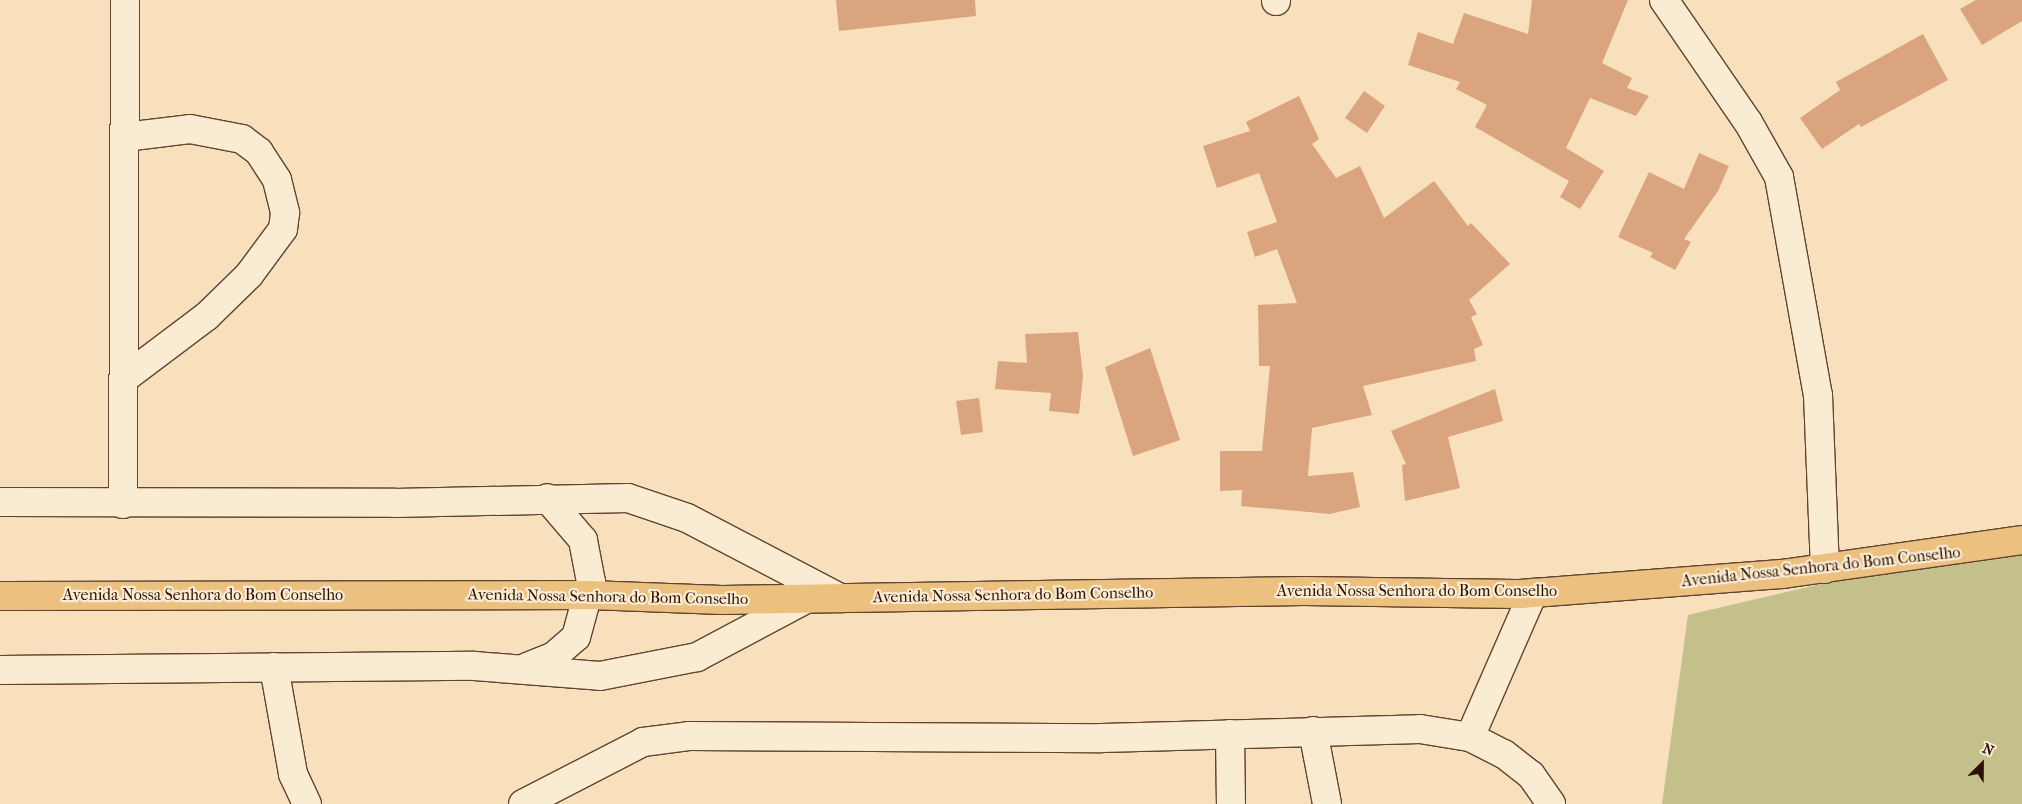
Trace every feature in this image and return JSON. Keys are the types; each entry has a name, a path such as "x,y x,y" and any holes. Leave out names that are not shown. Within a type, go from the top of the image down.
{"main road":[{"name":"Avenida Nossa Senhora do Bom Conselho","path":"0,596 589,595 806,599 1296,591 1533,593 1825,568 2022,540"}],"street":[{"path":"123,504 126,378 125,0"},
{"path":"1664,0 1748,122 1779,177 1817,386 1825,568"},
{"path":"125,137 190,129 242,139 259,152 277,180 286,213 283,229 249,275 207,316 126,378"},
{"path":"527,667 569,646 579,630 589,595 592,568 583,540 547,498"},
{"path":"0,502 123,504 628,498 648,503 687,518 840,598"},
{"path":"1470,737 1533,593"},
{"path":"0,670 527,667 600,676 662,666 744,635 806,599"},
{"path":"274,667 293,774 307,804"},
{"path":"523,804 643,742 689,736 1230,734 1420,729 1470,737 1504,754 1531,775 1551,804"},
{"path":"1313,731 1327,804"},
{"path":"1230,734 1231,804"}],"shaded area":[{"path":"2022,537 2022,804 1662,804 1688,615"}],"building":[{"path":"836,0 975,0 976,16 839,31"},
{"path":"1532,0 1628,0 1602,63 1632,78 1627,88 1649,96 1636,116 1590,98 1566,148 1604,171 1580,209 1560,197 1569,181 1475,127 1487,105 1456,89 1460,82 1408,65 1418,32 1453,44 1464,13 1528,34"},
{"path":"1976,0 2022,0 2022,21 1982,45 1960,9"},
{"path":"1923,34 1948,80 1861,127 1859,124 1822,149 1800,118 1840,90 1836,82"},
{"path":"1364,91 1385,106 1367,133 1345,118"},
{"path":"1299,96 1319,139 1312,144 1336,178 1360,166 1384,218 1434,181 1468,226 1471,223 1510,264 1469,300 1477,314 1471,317 1483,345 1474,349 1476,361 1363,386 1372,415 1312,428 1308,476 1353,472 1360,507 1330,514 1241,506 1242,490 1220,491 1220,451 1262,451 1270,366 1259,366 1258,305 1297,303 1277,249 1255,257 1247,232 1277,222 1259,173 1217,188 1203,146 1250,131 1246,122"},
{"path":"1699,153 1729,166 1718,191 1684,239 1691,242 1675,270 1650,257 1653,253 1618,237 1649,172 1684,189"},
{"path":"1078,332 1083,376 1079,414 1049,411 1051,393 995,389 998,361 1027,363 1025,334"},
{"path":"1150,348 1180,440 1133,456 1105,367"},
{"path":"1495,389 1503,421 1448,437 1460,488 1405,501 1402,465 1406,464 1391,431"},
{"path":"979,398 983,432 961,435 956,401"}]}
